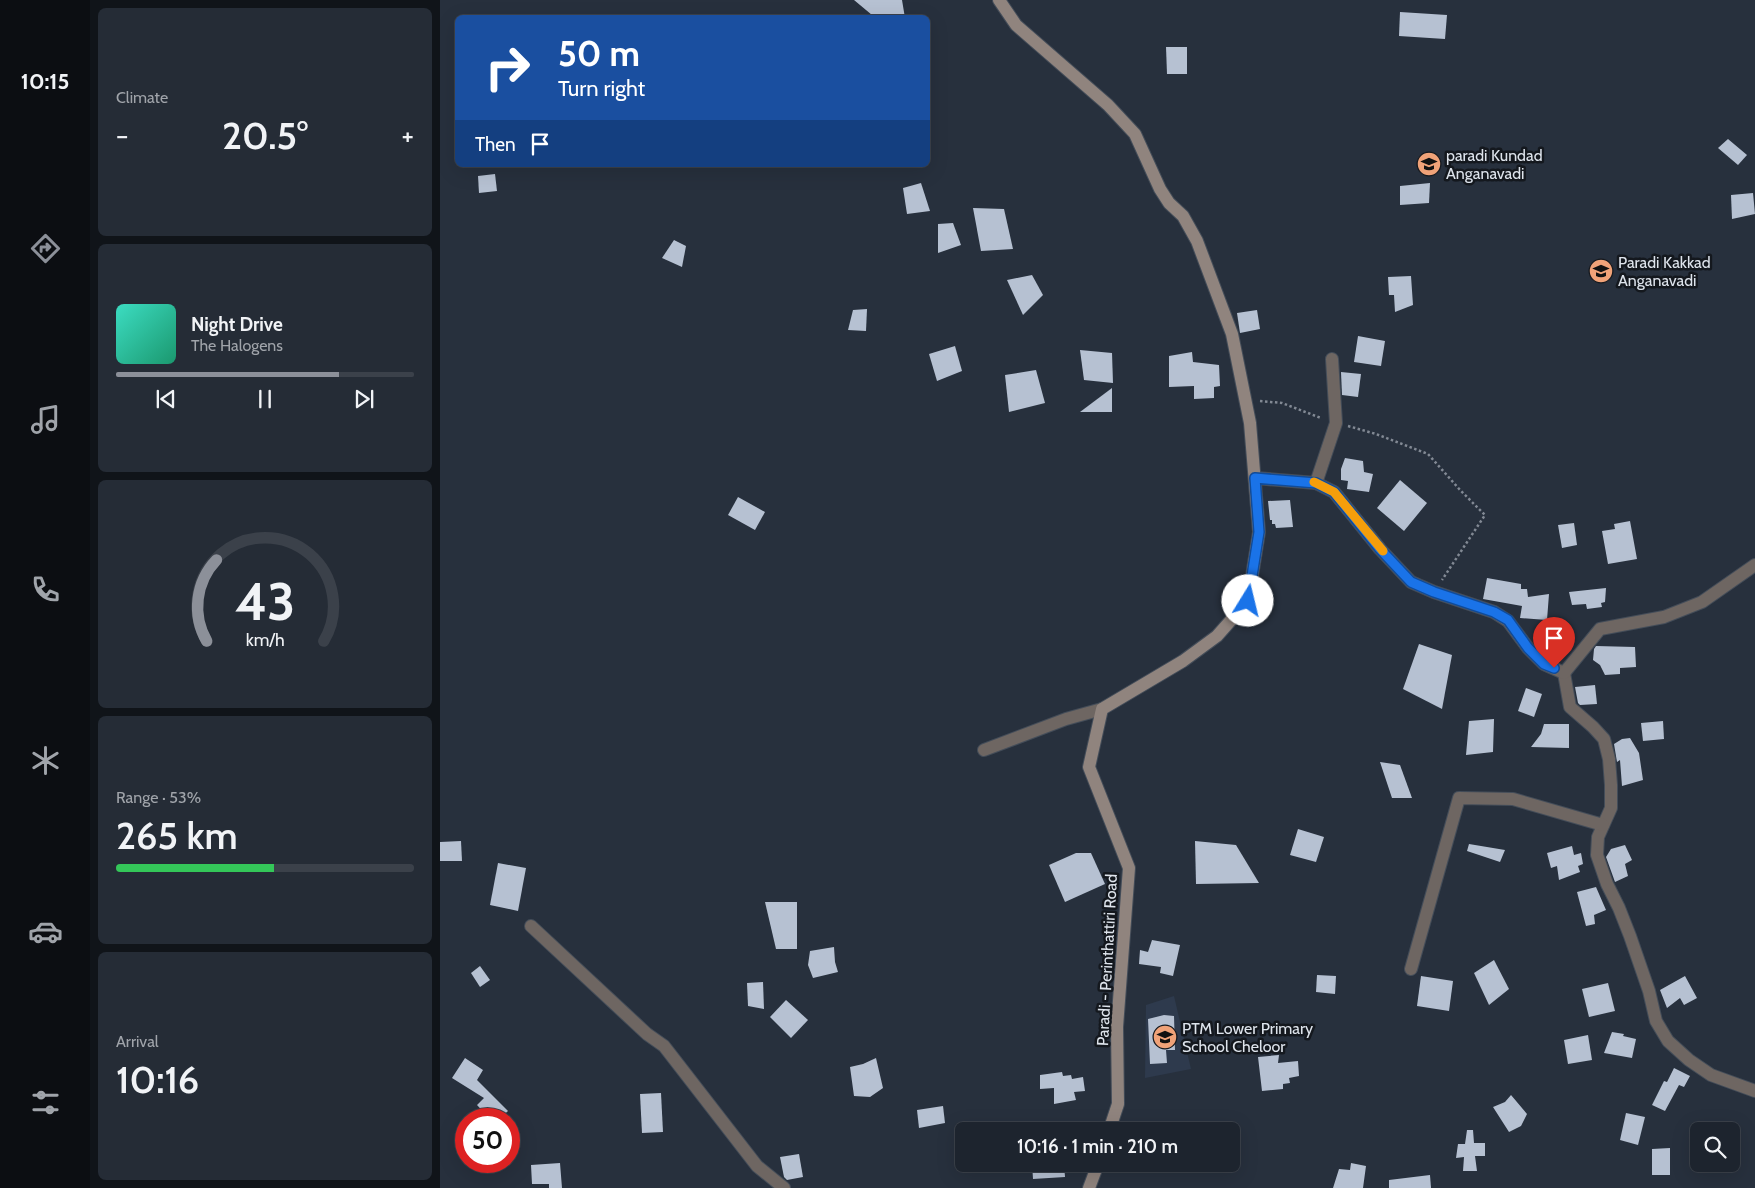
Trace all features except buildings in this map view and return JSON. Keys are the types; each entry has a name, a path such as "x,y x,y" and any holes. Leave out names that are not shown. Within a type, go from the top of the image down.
{"main road":[{"path":"999,0 1016,25 1108,105 1135,134 1168,203 1183,216 1197,241 1232,334 1250,423 1259,532 1248,601 1217,636 1183,661 1102,708"},
{"name":"Paradi - Perinthattiri Road","path":"1102,708 1089,767 1129,868 1117,1027 1118,1104 1112,1122"},
{"path":"1089,1188 1095,1172"}],"street":[{"path":"1316,483 1336,423 1332,359"},
{"path":"1255,478 1316,483 1334,492 1380,549 1411,582 1434,592 1494,612 1508,620 1528,648 1544,664 1564,673"},
{"path":"1755,565 1702,602 1664,617 1600,629 1564,673 1570,707 1593,727 1604,739 1606,746 1612,785 1611,808 1598,837 1597,854 1607,884 1630,936 1649,991 1656,1021 1668,1041 1696,1065 1711,1075 1755,1091"},
{"path":"984,750 1066,719 1102,708"},
{"path":"1411,969 1459,798 1513,799 1603,825"},
{"path":"531,926 647,1034 664,1046 757,1166 784,1188"}],"path":[{"path":"1246,400 1282,403 1336,423 1376,434 1428,454 1485,515 1434,592"}],"shaded area":[{"name":"PTM Lower Primary School Cheloor","path":"1174,996 1191,1069 1145,1078 1146,1005"}],"slow traffic":[{"path":"1314,482 1334,492 1383,551"}],"place":[{"name":"paradi Kundad Anganavadi","path":"1429,164"},
{"name":"Paradi Kakkad Anganavadi","path":"1601,271"},
{"name":"PTM Lower Primary School Cheloor","path":"1165,1037"}],"route":[{"path":"1248,601 1259,532 1255,478 1316,483 1334,492 1380,549 1411,582 1434,592 1494,612 1508,620 1528,648 1544,664 1554,668"}]}
